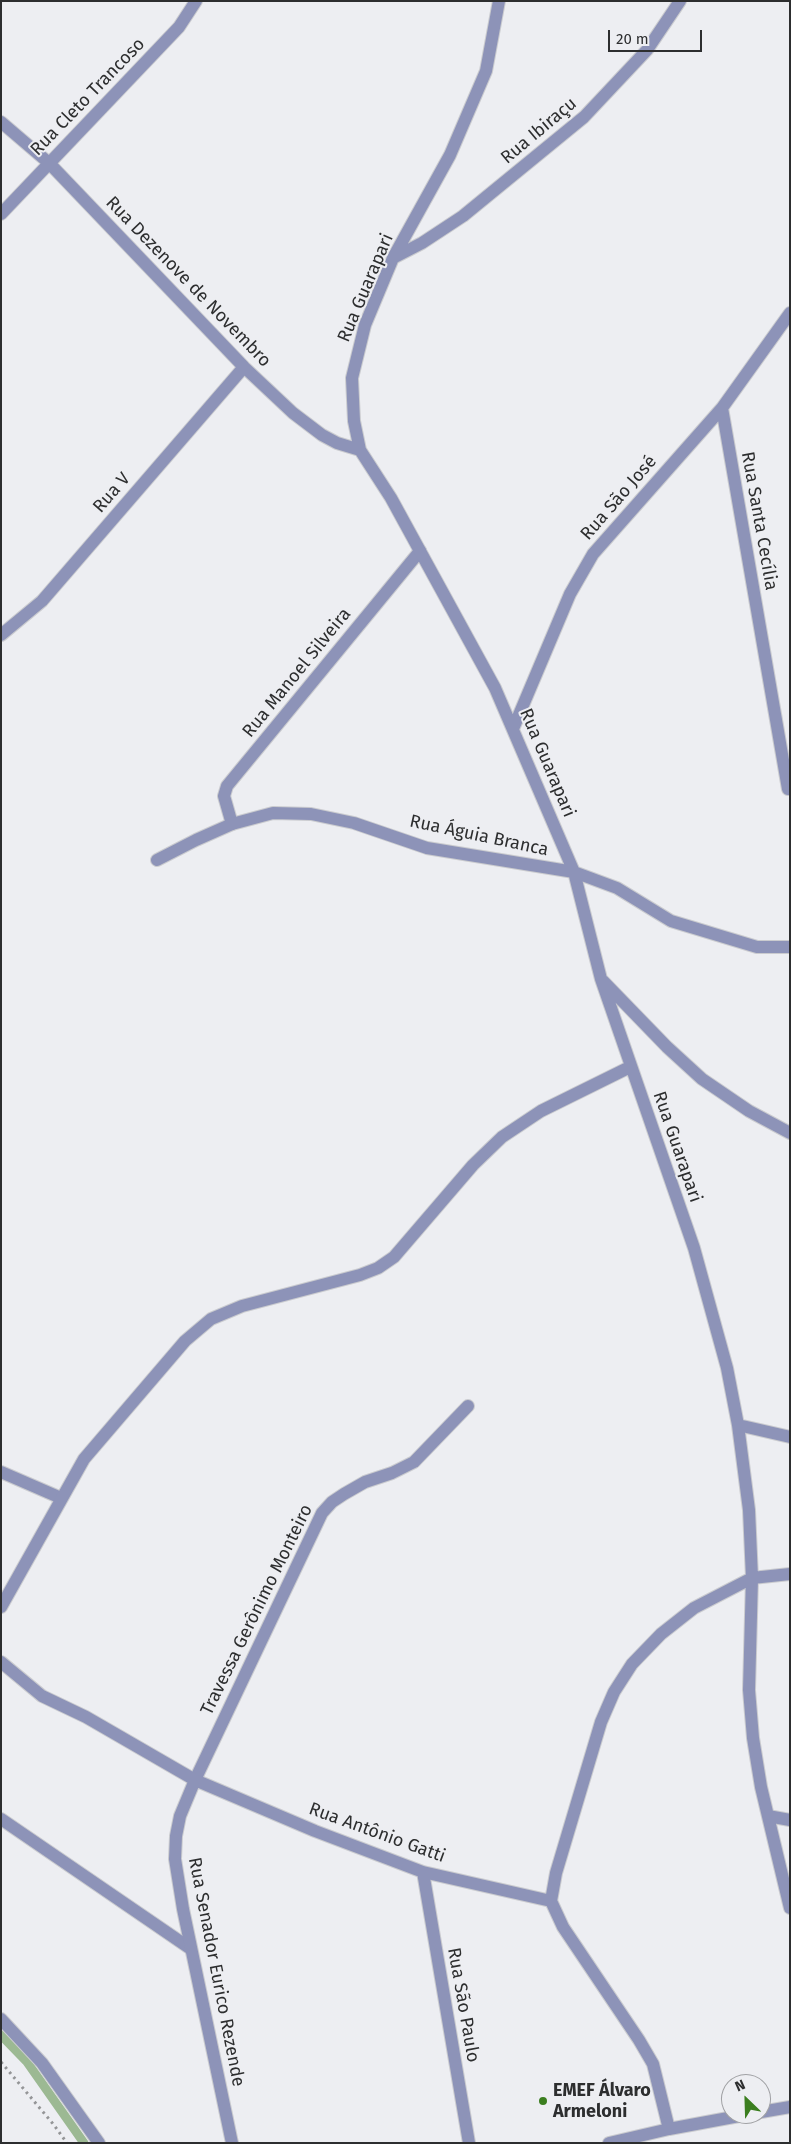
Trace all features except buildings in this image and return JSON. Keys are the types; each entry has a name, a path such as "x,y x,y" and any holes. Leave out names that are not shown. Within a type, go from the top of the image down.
{"street":[{"name":"Rua Cleto Trancoso","path":"1,214 179,27 196,1"},
{"name":"Rua Guarapari","path":"499,1 486,72 450,155 394,258 365,325 352,378 354,421 360,450 391,498 495,688 574,872 601,980 694,1248 727,1368 738,1425 749,1510 752,1578 749,1690 753,1738 768,1816 790,1908"},
{"name":"Rua Ibiraçu","path":"394,258 422,243 463,216 584,117 647,50 680,1"},
{"name":"Rua Dezenove de Novembro","path":"1,122 50,163 244,367 293,414 311,428 337,443 360,450"},
{"name":"Rua São José","path":"512,729 570,594 593,554 722,408 790,313"},
{"name":"Rua V","path":"1,636 42,601 244,367"},
{"name":"Rua Santa Cecília","path":"722,408 788,789"},
{"name":"Rua Manoel Silveira","path":"232,824 224,796 227,786 420,551"},
{"name":"Rua Águia Branca","path":"157,860 232,824 273,813 311,814 354,823 427,848 574,872 617,888 671,921 757,946 790,947"},
{"path":"601,980 702,1079 749,1111 790,1133"},
{"path":"1,1607 84,1459 185,1342 211,1319 242,1306 360,1276 378,1268 394,1257 473,1165 502,1137 541,1110 630,1066"},
{"name":"Travessa Gerônimo Monteiro","path":"195,1780 322,1513 332,1502 365,1482 392,1473 414,1462 468,1406"},
{"path":"738,1425 790,1437"},
{"path":"1,1472 61,1498"},
{"path":"669,2129 652,2064 639,2040 563,1927 552,1901 556,1873 600,1722 614,1692 632,1664 661,1634 694,1608 752,1578 790,1574"},
{"name":"Rua Antônio Gatti","path":"1,1662 42,1696 86,1717 195,1780 315,1831 423,1872 552,1901"},
{"name":"Rua Senador Eurico Rezende","path":"195,1780 180,1816 176,1859 191,1949 232,2143"},
{"path":"768,1816 790,1820"},
{"path":"1,1820 191,1949"},
{"name":"Rua São Paulo","path":"423,1872 469,2143"},
{"path":"1,2019 42,2063 99,2143"},
{"path":"771,2110 790,2107"},
{"path":"609,2143 721,2119"}],"path":[{"path":"1,2062 44,2109 67,2143"}],"waterway":[{"path":"1,2035 27,2062 84,2143"}],"place":[{"name":"EMEF Álvaro Armeloni","path":"543,2101"}]}
